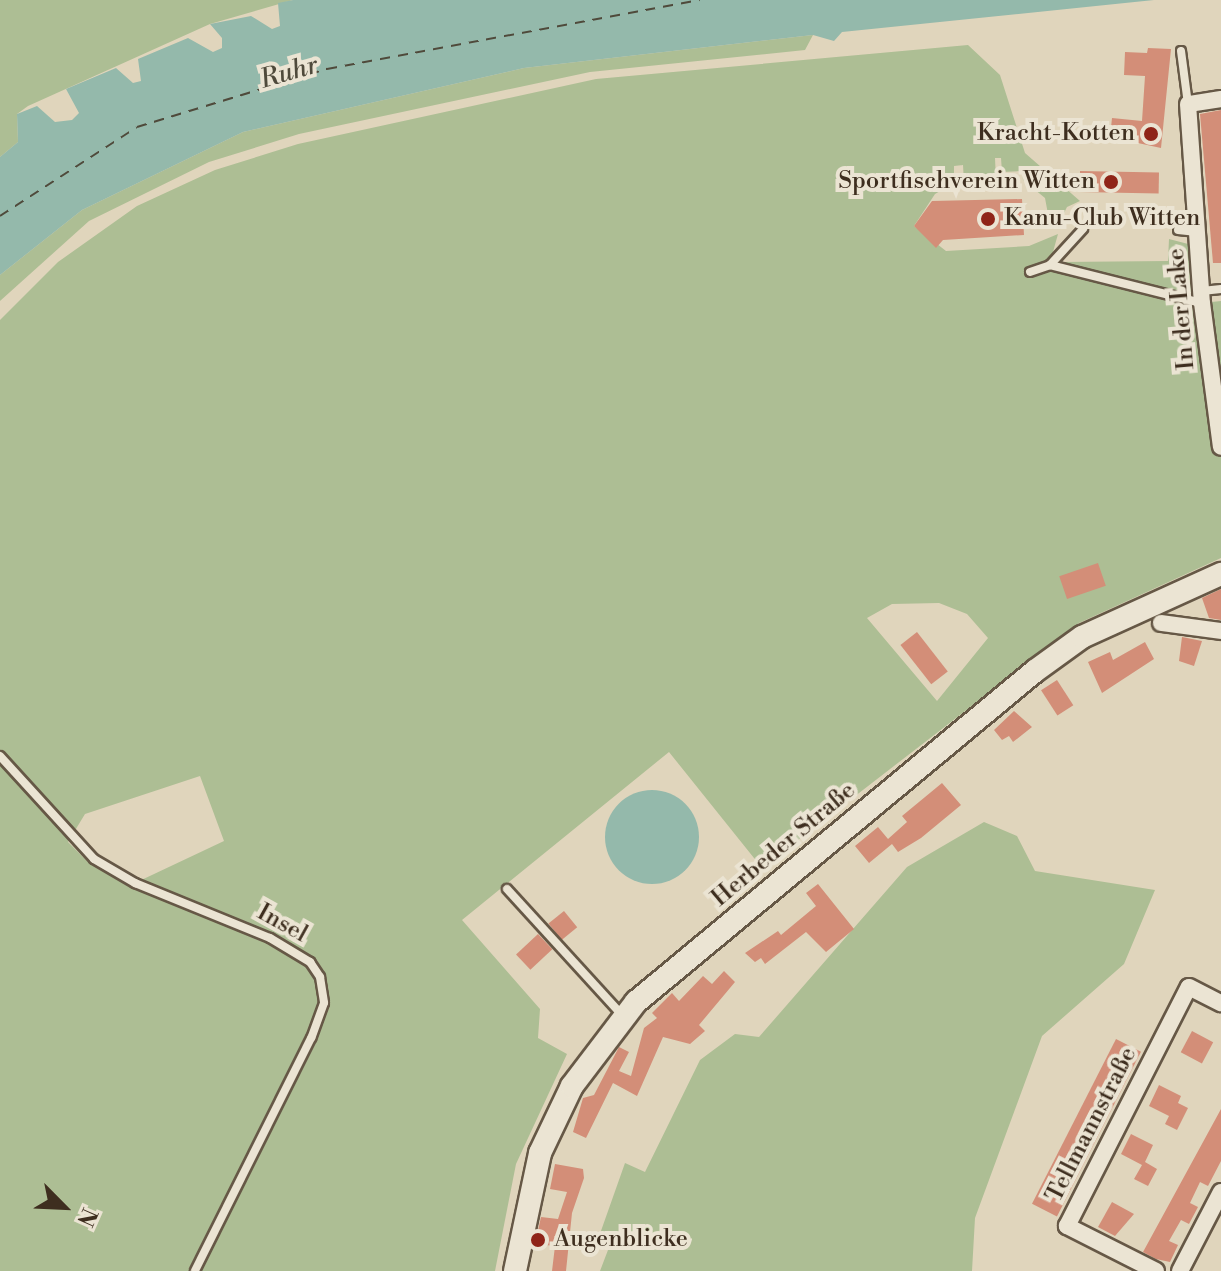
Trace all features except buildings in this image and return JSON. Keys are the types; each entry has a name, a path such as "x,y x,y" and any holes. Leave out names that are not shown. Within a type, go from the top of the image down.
{"main road":[{"name":"Herbeder Straße","path":"515,1271 540,1153 572,1086 623,1016 1047,663 1150,602 1221,574"}],"street":[{"path":"1188,104 1221,99"},
{"name":"In der Lake","path":"1188,104 1200,232 1202,297 1221,447"},
{"path":"1161,623 1221,631"},
{"name":"Tellmannstraße","path":"1156,1271 1067,1226 1189,987 1221,1003"},
{"path":"1180,1271 1220,1199"}],"lane":[{"path":"1181,51 1188,104"},
{"path":"1030,272 1050,265 1083,229"},
{"path":"1178,230 1200,232"},
{"path":"1050,265 1202,297 1221,289"},
{"name":"Insel","path":"0,756 94,859 135,883 270,938 310,962 320,977 324,1003 311,1038 195,1271"},
{"path":"507,889 623,1016"}],"shaded area":[{"path":"0,0 293,0 210,24 28,106 17,114 18,142 0,157"},
{"path":"813,35 805,50 590,72 299,134 209,162 89,221 0,301 0,275 82,210 243,132 524,68"},
{"path":"968,45 1000,75 1025,153 1080,201 1067,207 1058,225 1050,225 1045,198 1023,180 1022,171 1002,172 1001,158 995,158 996,181 964,183 963,165 954,166 954,183 935,194 914,226 946,251 1029,246 1058,234 1053,252 1061,262 1168,261 1169,239 1192,245 1197,280 1191,292 1168,289 1202,303 1221,301 1221,558 1079,623 762,868 669,752 462,920 540,1009 538,1038 567,1054 516,1164 495,1271 0,1271 0,320 58,262 137,206 215,170 298,144 596,79","holes":["939,603 967,614 988,638 937,701 867,618 892,604","200,776 224,841 135,883 88,862 68,842 85,814"]},
{"path":"984,822 1017,836 1035,871 1155,890 1124,964 1042,1036 975,1218 972,1271 600,1271 608,1250 596,1245 625,1163 645,1172 700,1060 735,1034 759,1037 907,867"}],"water":[{"name":"Ruhr","path":"293,0 1154,0 842,32 834,41 813,35 524,68 243,132 82,210 0,275 0,157 18,142 17,114 37,106 55,122 72,120 79,113 66,89 116,68 133,83 141,81 138,59 188,38 213,52 222,48 222,38 210,24 251,16 272,29 280,26 278,3"},
{"path":"652,790 670,794 685,804 695,819 699,837 695,855 685,870 670,880 652,884 634,880 619,870 609,855 605,837 609,819 619,804 634,794"}],"ferry route":[{"path":"0,216 137,127 327,69 700,0"}],"place":[{"name":"Kracht-Kotten","path":"1151,134"},
{"name":"Sportfischverein Witten","path":"1111,182"},
{"name":"Kanu-Club Witten","path":"988,219"},
{"name":"Augenblicke","path":"538,1240"}]}
